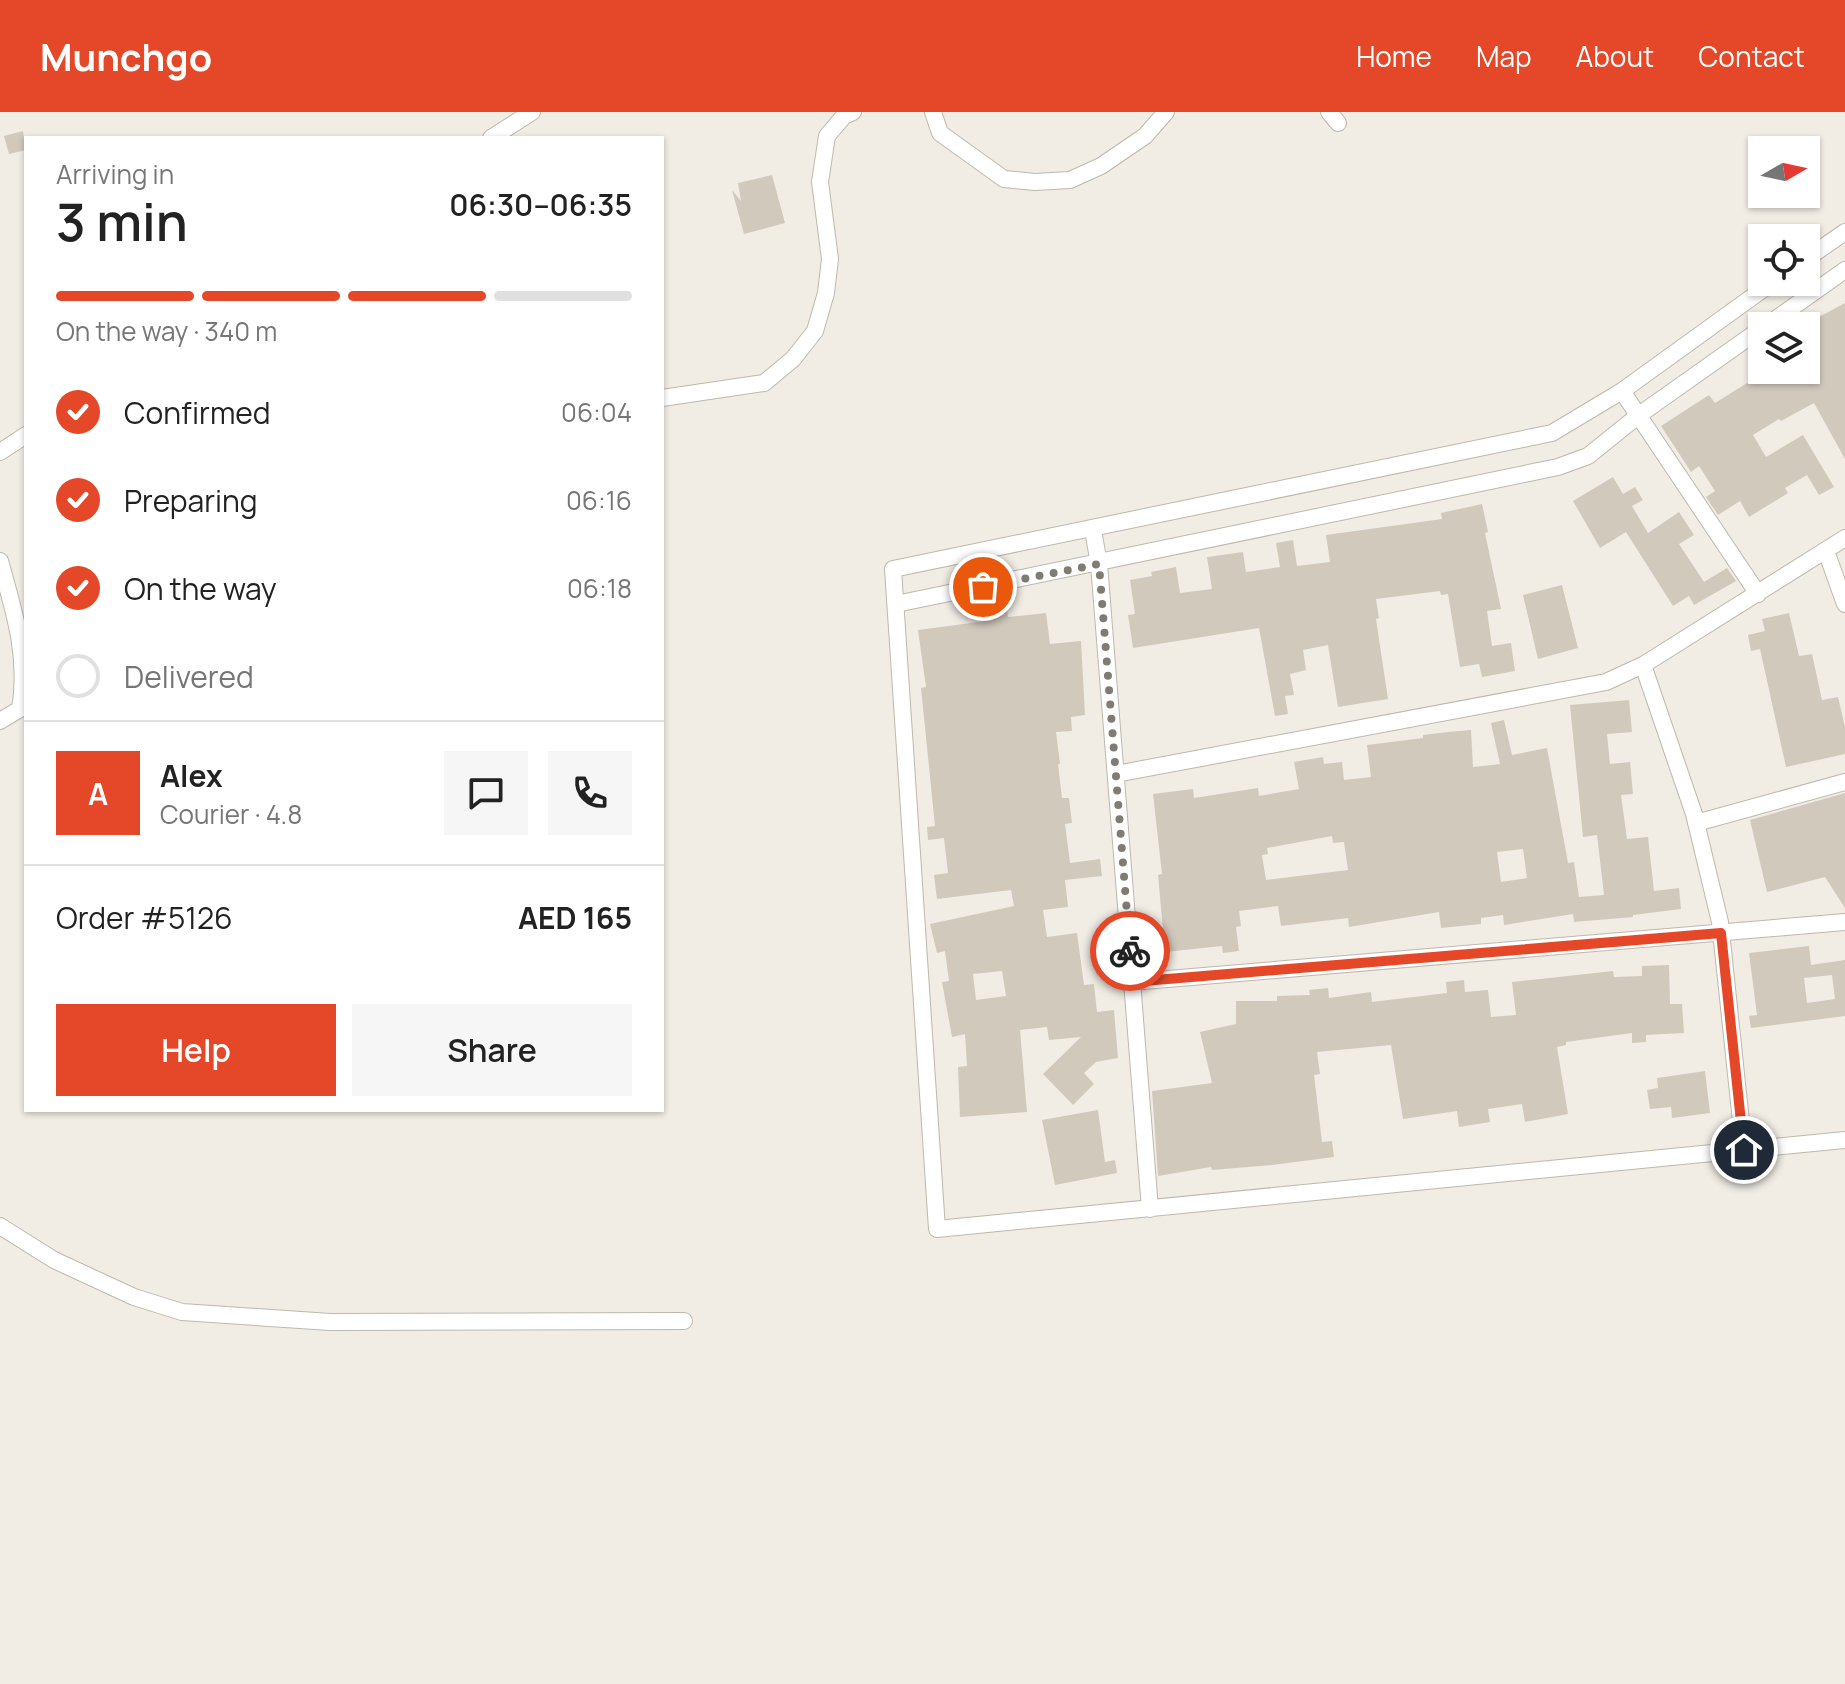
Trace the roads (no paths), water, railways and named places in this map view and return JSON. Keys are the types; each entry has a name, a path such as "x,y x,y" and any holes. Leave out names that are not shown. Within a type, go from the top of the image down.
{"street":[{"path":"494,136 532,112"},
{"path":"664,398 764,383 793,359 815,331 826,293 830,259 820,182 827,136 844,116 853,112"},
{"path":"933,112 940,133 1004,179 1035,182 1070,180 1101,166 1145,136 1166,112"},
{"path":"1820,249 1845,232"},
{"path":"1785,312 1845,270"},
{"path":"1754,296 1622,391 1552,433 893,569 937,1229 1845,1140"},
{"path":"896,604 1558,467 1588,456 1639,415 1748,338"},
{"path":"1622,391 1758,594"},
{"path":"0,452 24,436"},
{"path":"1093,530 1099,564 1150,1209"},
{"path":"1116,774 1606,682 1643,665 1845,538"},
{"path":"1826,551 1845,604"},
{"path":"0,561 22,639 24,668"},
{"path":"1643,665 1696,823 1721,933 1744,1150"},
{"path":"0,721 20,709 24,687"},
{"path":"1696,823 1845,782"},
{"path":"1132,982 1845,922"},
{"path":"0,1226 54,1260 134,1297 182,1312 330,1322 684,1321"}]}
